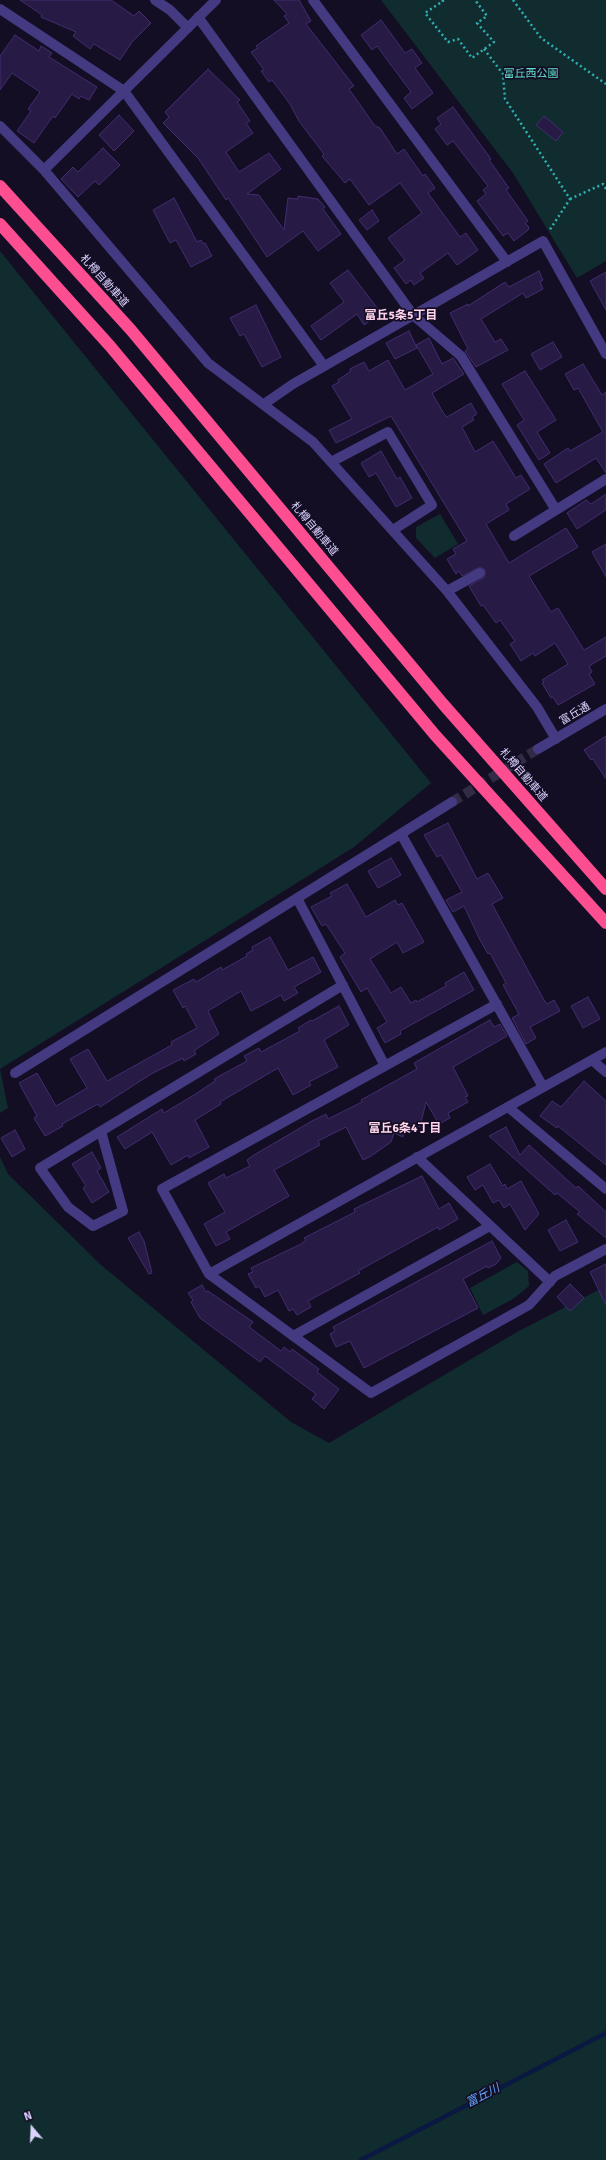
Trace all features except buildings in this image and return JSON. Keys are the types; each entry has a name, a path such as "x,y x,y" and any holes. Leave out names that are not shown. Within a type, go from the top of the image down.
{"highway":[{"name":"札樽自動車道","path":"0,186 131,330 438,698 606,889"},
{"path":"0,224 110,346 435,735 606,923"}],"street":[{"path":"155,0 170,10 188,28"},
{"path":"44,170 216,0"},
{"path":"313,0 506,262"},
{"path":"0,9 124,91 324,366"},
{"path":"198,17 413,315 461,356 556,510"},
{"path":"0,126 44,170 208,363 313,442 332,462 447,591 537,707 556,739"},
{"path":"264,404 293,384 543,241 606,354"},
{"path":"332,462 388,432 432,505 393,530"},
{"path":"514,536 606,479"},
{"path":"447,591 480,573"},
{"name":"富丘通","path":"538,749 606,709"},
{"path":"15,1072 452,802"},
{"path":"401,834 543,1087"},
{"path":"298,898 385,1066"},
{"path":"102,1131 124,1211 93,1226 68,1206 40,1168 343,985"},
{"path":"497,1004 162,1189 209,1274 371,1393 529,1305 555,1276 606,1249"},
{"path":"209,1274 606,1052"},
{"path":"592,1060 606,1072"},
{"path":"508,1107 606,1189"},
{"path":"417,1157 550,1282"},
{"path":"293,1336 490,1226"}],"path":[{"path":"442,0 443,1 425,13 448,42 458,39 472,58 494,42 477,23 487,16 475,0"},
{"path":"513,0 541,38 606,84"},
{"path":"484,49 504,74 505,99 570,199"},
{"path":"543,241 570,199 603,184 606,189"}],"green space":[{"name":"富丘西公園","path":"381,0 606,0 606,261 577,278 513,173"},
{"path":"0,251 431,783 354,847 0,1069"},
{"path":"440,514 458,544 435,558 416,538 416,527"},
{"path":"0,1069 8,1108 0,1113"},
{"path":"0,1157 8,1174 101,1265 291,1422 329,1443 517,1332 606,1286 606,2160 0,2160"},
{"path":"517,1262 528,1271 529,1286 513,1299 483,1315 470,1288"}],"waterway":[{"name":"富丘川","path":"361,2160 606,2033"}],"tunnel":[{"path":"452,802 538,749"}],"district":[{"name":"富丘5条5丁目","path":"401,316"},
{"name":"富丘6条4丁目","path":"405,1129"}]}
